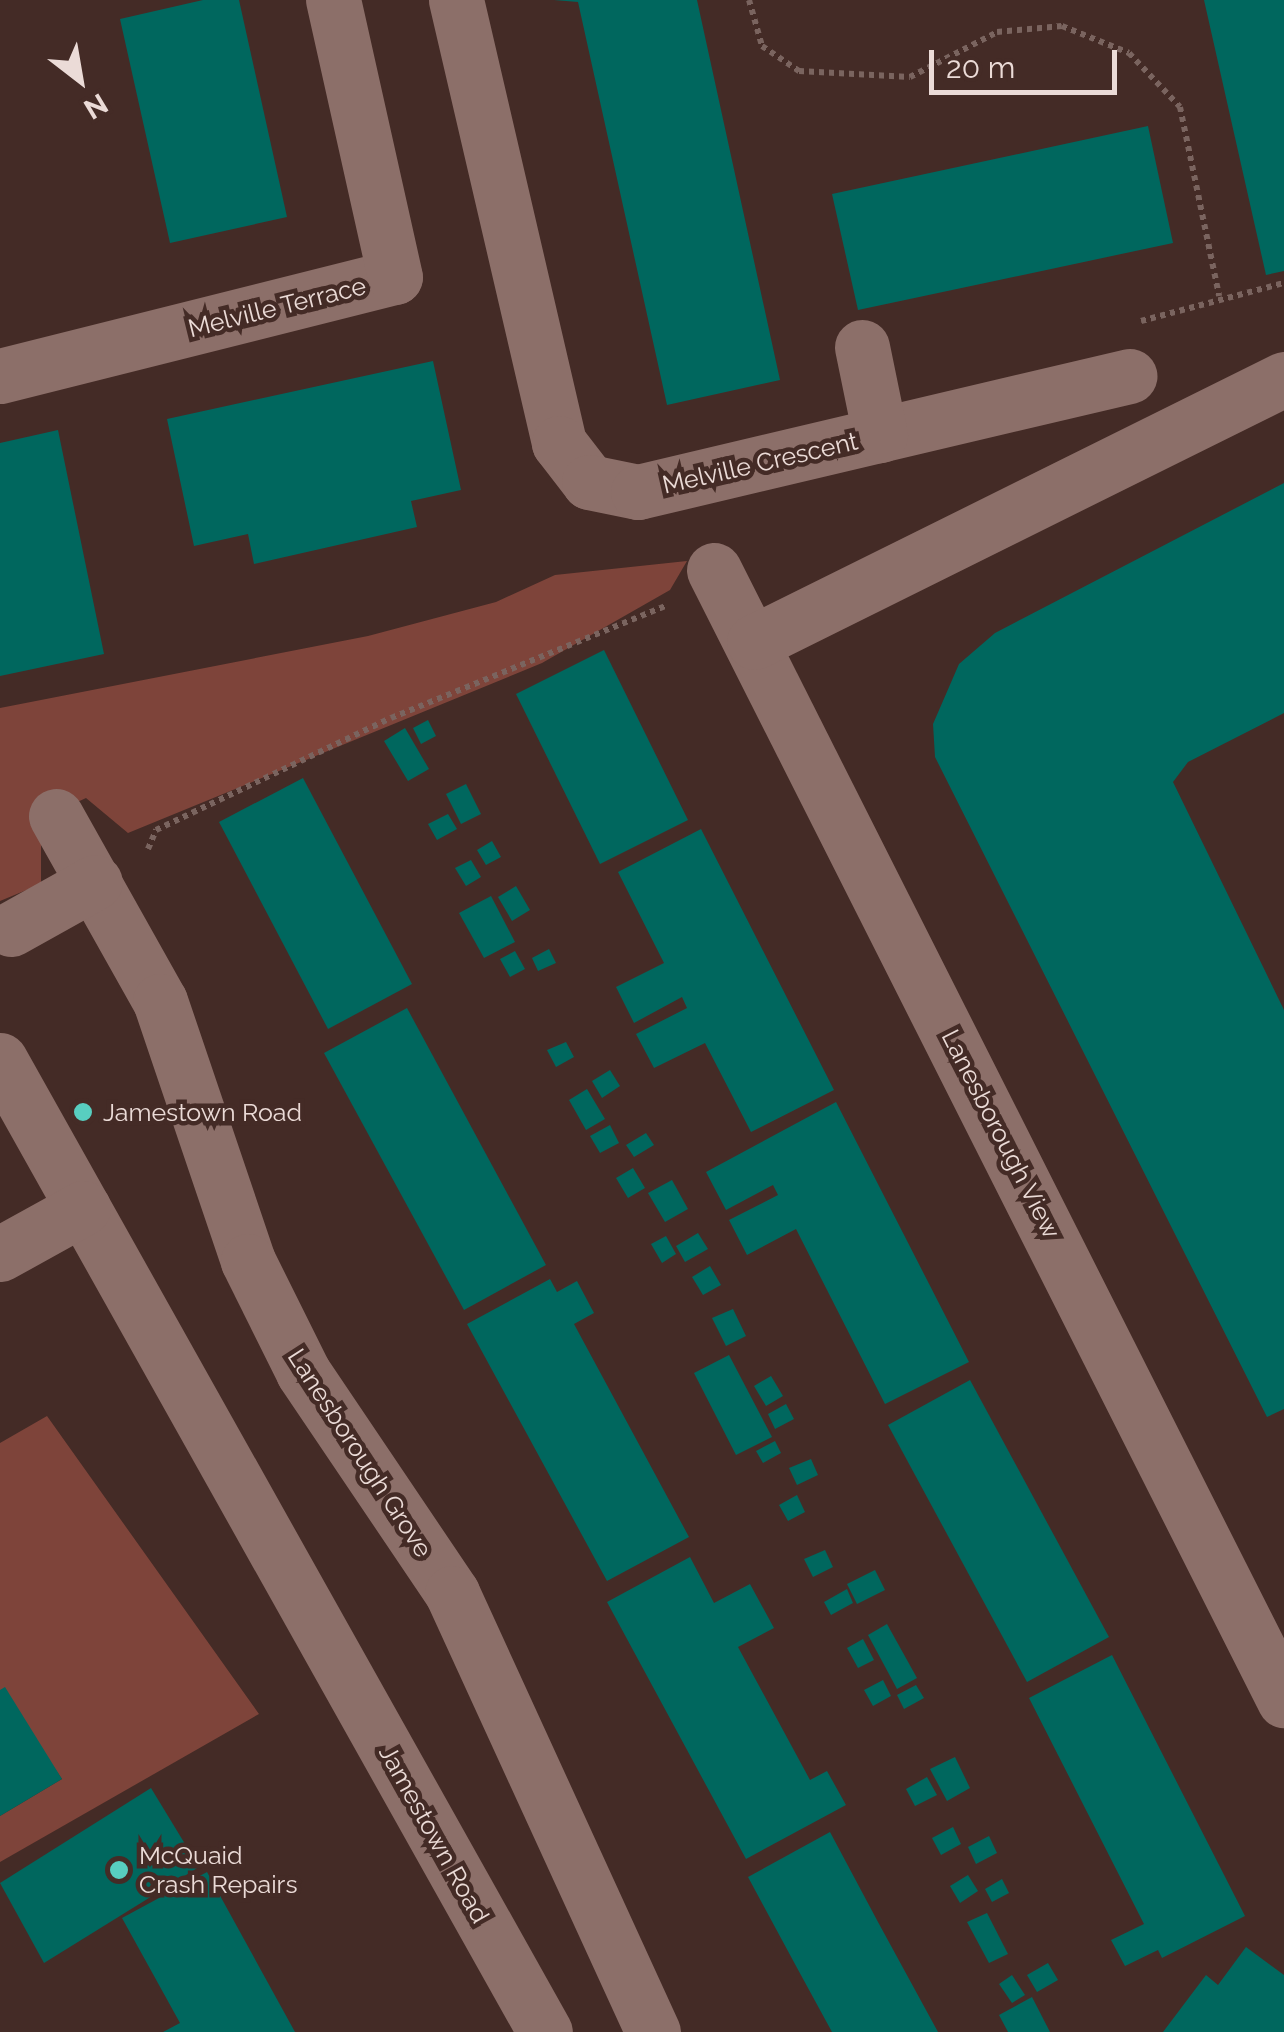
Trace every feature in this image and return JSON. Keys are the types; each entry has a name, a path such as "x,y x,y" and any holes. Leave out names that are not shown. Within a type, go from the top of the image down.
{"street":[{"name":"Melville Terrace","path":"0,376 395,277 333,0"},
{"name":"Melville Crescent","path":"456,0 560,443 589,482 638,492 1129,376"},
{"path":"862,347 880,435"},
{"path":"754,642 1284,379"},
{"name":"Lanesborough View","path":"695,588 754,642 1284,1700"},
{"name":"Lanesborough Grove","path":"56,816 160,1002 248,1261 303,1372 452,1594 653,2032"},
{"path":"11,929 95,882"},
{"name":"Jamestown Road","path":"0,1060 535,2028"},
{"path":"0,1254 83,1208"}],"path":[{"path":"750,0 762,46 799,71 910,77 997,32 1062,26 1129,53 1180,107 1219,296"},
{"path":"1129,376 1143,314 1284,283"},
{"path":"152,858 145,842 156,830 391,718 695,588"}],"shaded area":[{"path":"687,561 670,590 542,663 128,833 86,798 30,824 41,835 41,884 0,901 0,708 368,636 496,602 555,575"},
{"path":"47,1416 259,1714 0,1862 0,1816 62,1779 0,1690 0,1443"}],"building":[{"path":"203,0 239,0 287,217 170,243 120,19"},
{"path":"554,0 697,0 780,380 667,405 578,2"},
{"path":"1204,0 1284,0 1284,271 1266,275"},
{"path":"1148,126 1173,243 858,310 832,194"},
{"path":"433,361 461,490 411,501 417,527 254,564 248,534 194,546 167,419"},
{"path":"58,430 104,654 0,676 0,443"},
{"path":"1284,483 1284,713 1188,762 1173,782 1284,1010 1284,1409 1267,1417 935,757 933,724 959,664 995,633"},
{"path":"604,650 688,820 600,864 516,694"},
{"path":"428,720 436,736 421,744 413,728"},
{"path":"405,728 429,769 408,781 384,741"},
{"path":"303,778 412,984 328,1029 219,822"},
{"path":"466,784 481,814 461,824 446,794"},
{"path":"448,814 457,829 437,840 428,824"},
{"path":"701,829 834,1090 751,1132 705,1043 654,1068 636,1034 687,1008 682,997 634,1023 616,987 664,963 618,872"},
{"path":"492,841 501,857 486,865 477,850"},
{"path":"471,860 481,877 466,886 455,868"},
{"path":"516,886 530,910 512,921 498,897"},
{"path":"491,896 515,942 484,958 459,913"},
{"path":"549,949 556,963 538,971 532,958"},
{"path":"515,951 525,969 510,977 500,959"},
{"path":"407,1008 546,1265 464,1310 324,1053"},
{"path":"566,1042 574,1057 556,1067 547,1050"},
{"path":"610,1070 620,1086 602,1098 592,1081"},
{"path":"587,1089 605,1119 586,1130 569,1100"},
{"path":"836,1102 969,1362 885,1404 796,1229 747,1255 729,1220 778,1195 773,1185 726,1210 706,1172"},
{"path":"610,1125 619,1143 600,1153 590,1136"},
{"path":"646,1133 654,1145 634,1157 626,1145"},
{"path":"633,1168 645,1188 628,1198 616,1178"},
{"path":"672,1180 688,1209 665,1222 648,1193"},
{"path":"698,1233 708,1249 685,1262 676,1246"},
{"path":"666,1236 676,1254 662,1263 651,1244"},
{"path":"710,1266 721,1285 703,1295 692,1277"},
{"path":"550,1279 557,1292 577,1281 594,1313 574,1324 689,1537 607,1581 467,1324"},
{"path":"733,1309 746,1336 726,1346 712,1318"},
{"path":"729,1355 772,1437 736,1455 694,1373"},
{"path":"771,1376 783,1396 766,1406 754,1386"},
{"path":"970,1380 1109,1637 1027,1682 888,1425"},
{"path":"786,1404 794,1419 775,1429 768,1414"},
{"path":"775,1441 781,1453 763,1463 756,1451"},
{"path":"811,1459 818,1475 797,1485 789,1468"},
{"path":"797,1495 805,1512 788,1521 779,1505"},
{"path":"825,1550 833,1567 813,1577 804,1559"},
{"path":"690,1557 714,1603 750,1584 774,1628 738,1647 810,1780 827,1771 846,1805 746,1859 607,1602"},
{"path":"875,1570 885,1590 857,1604 847,1584"},
{"path":"847,1589 853,1603 831,1615 824,1602"},
{"path":"887,1624 917,1678 897,1689 868,1635"},
{"path":"863,1639 874,1660 858,1668 847,1648"},
{"path":"1112,1655 1245,1916 1162,1958 1158,1950 1125,1966 1111,1940 1144,1924 1029,1698"},
{"path":"883,1680 891,1696 873,1706 864,1690"},
{"path":"916,1685 924,1698 904,1709 897,1695"},
{"path":"5,1687 62,1779 0,1816 0,1690"},
{"path":"955,1757 970,1788 947,1801 930,1769"},
{"path":"927,1777 937,1795 915,1806 906,1789"},
{"path":"151,1788 199,1867 44,1963 0,1883"},
{"path":"953,1827 961,1844 941,1855 932,1838"},
{"path":"830,1832 938,2032 832,2032 796,1966 748,1877"},
{"path":"989,1836 997,1853 976,1864 968,1847"},
{"path":"207,1872 295,2032 163,2032 180,2023 122,1918"},
{"path":"968,1875 978,1891 960,1903 950,1886"},
{"path":"1002,1879 1009,1893 992,1902 985,1889"},
{"path":"987,1913 1008,1954 989,1963 967,1922"},
{"path":"1246,1947 1284,1975 1284,2032 1163,2032 1206,1975 1218,1985"},
{"path":"1048,1963 1058,1980 1037,1992 1027,1975"},
{"path":"1012,1975 1025,1995 1012,2003 999,1984"},
{"path":"1032,1997 1050,2032 1008,2032 999,2015"}],"place":[{"name":"Jamestown Road","path":"83,1112"},
{"name":"McQuaid Crash Repairs","path":"119,1870"}]}
